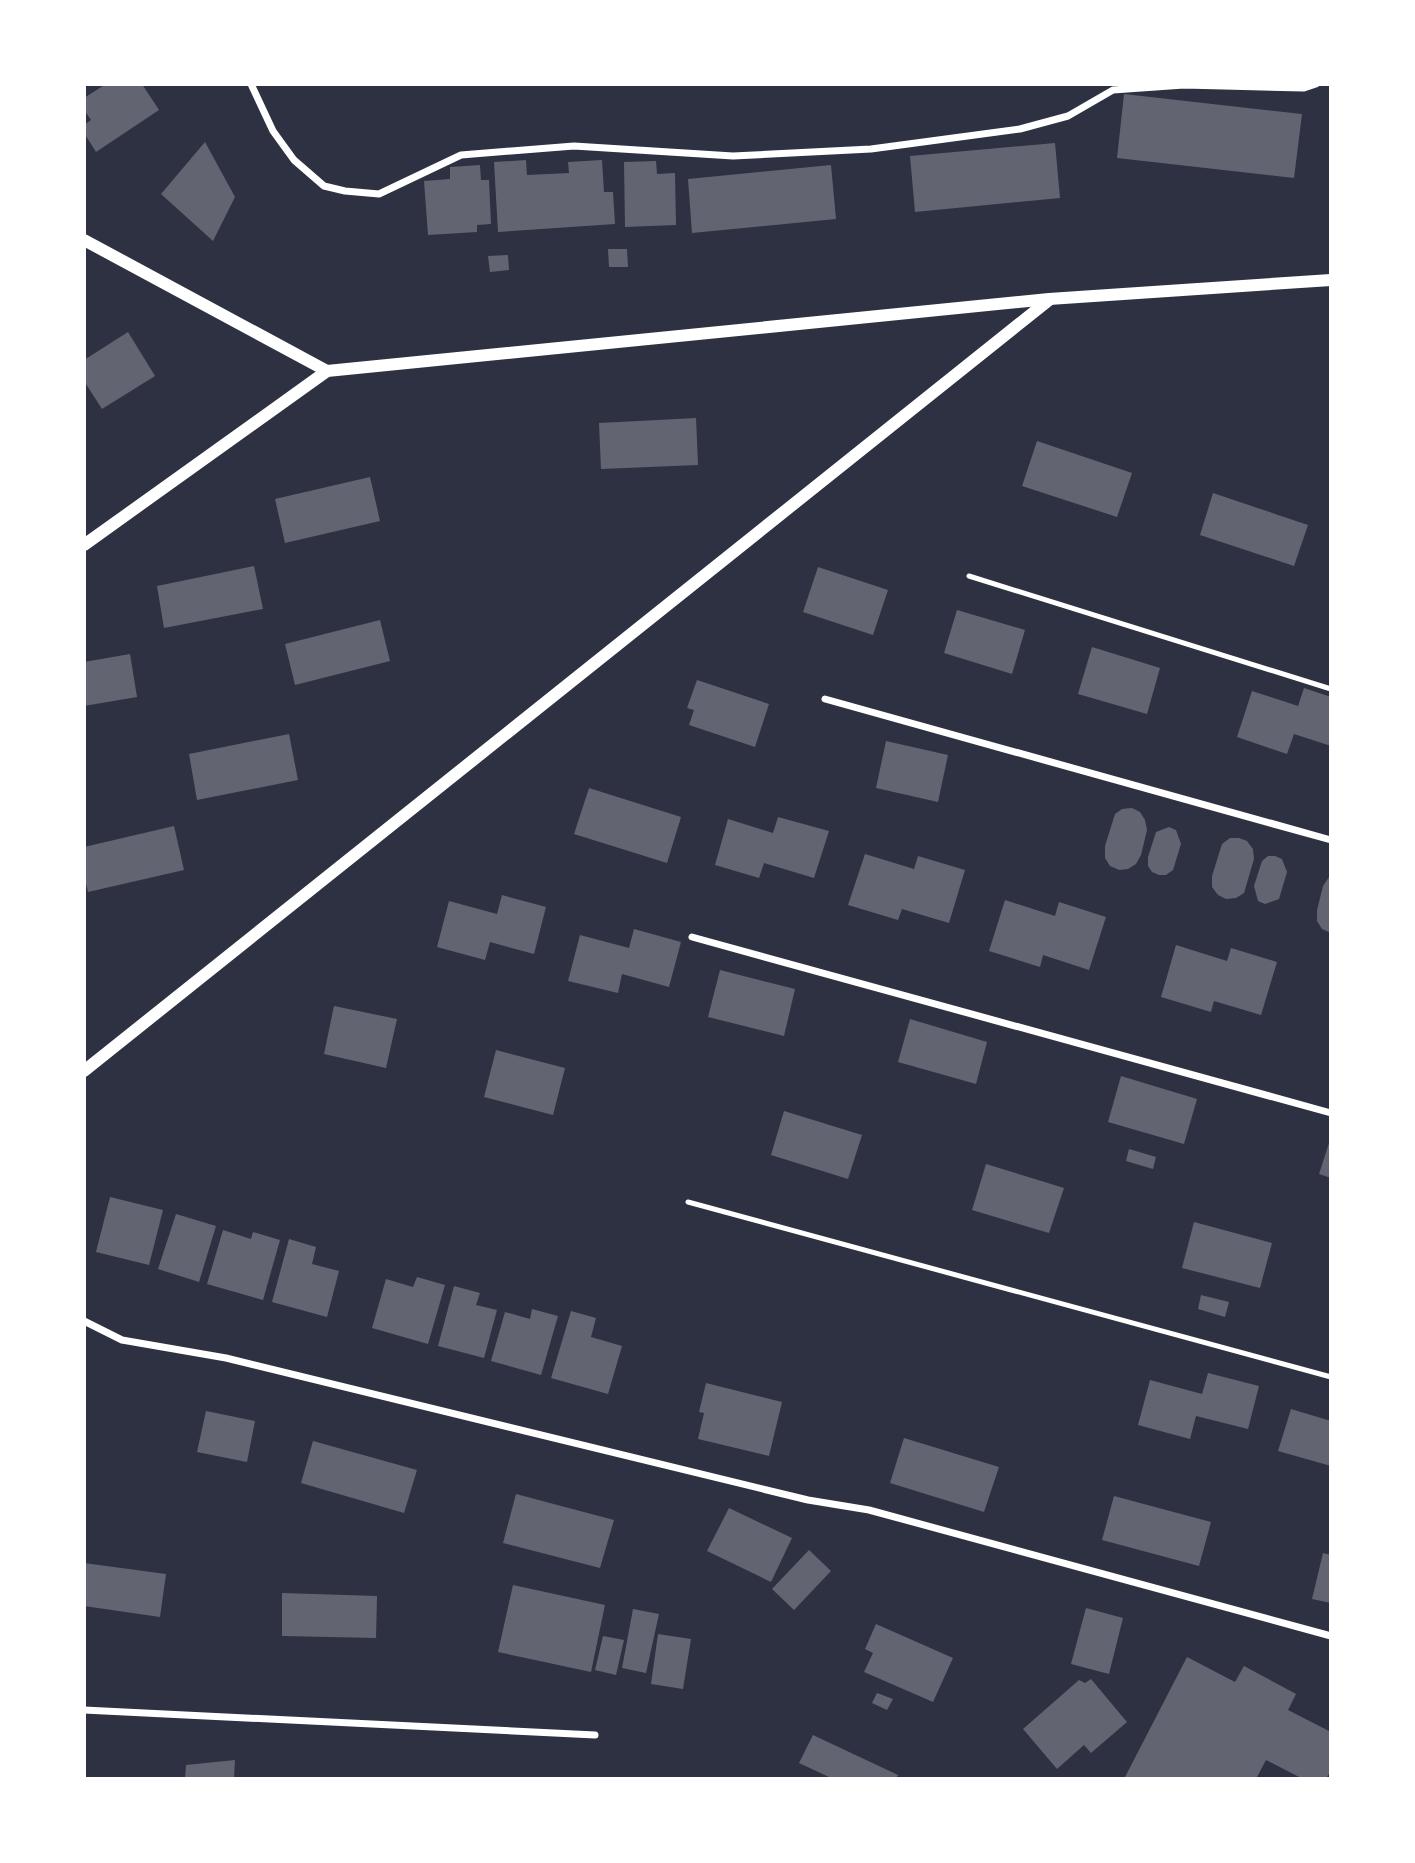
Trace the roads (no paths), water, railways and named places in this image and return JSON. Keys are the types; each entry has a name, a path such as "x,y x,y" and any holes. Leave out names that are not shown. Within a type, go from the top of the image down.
{"street":[{"path":"251,84 273,131 304,169 324,186 379,194 461,155 573,146 733,156 870,149 1020,129 1068,116 1113,90 1184,85 1304,88 1316,84"},
{"path":"84,240 327,371"},
{"path":"84,545 327,371 1049,299 1331,280"},
{"path":"84,1071 1049,299"},
{"path":"825,699 1331,840"},
{"path":"692,937 1331,1113"},
{"path":"84,1321 122,1340 226,1358 808,1500 869,1510 1331,1636"},
{"path":"84,1710 595,1735"}],"lane":[{"path":"969,576 1331,689"},
{"path":"688,1202 1331,1377"}]}
